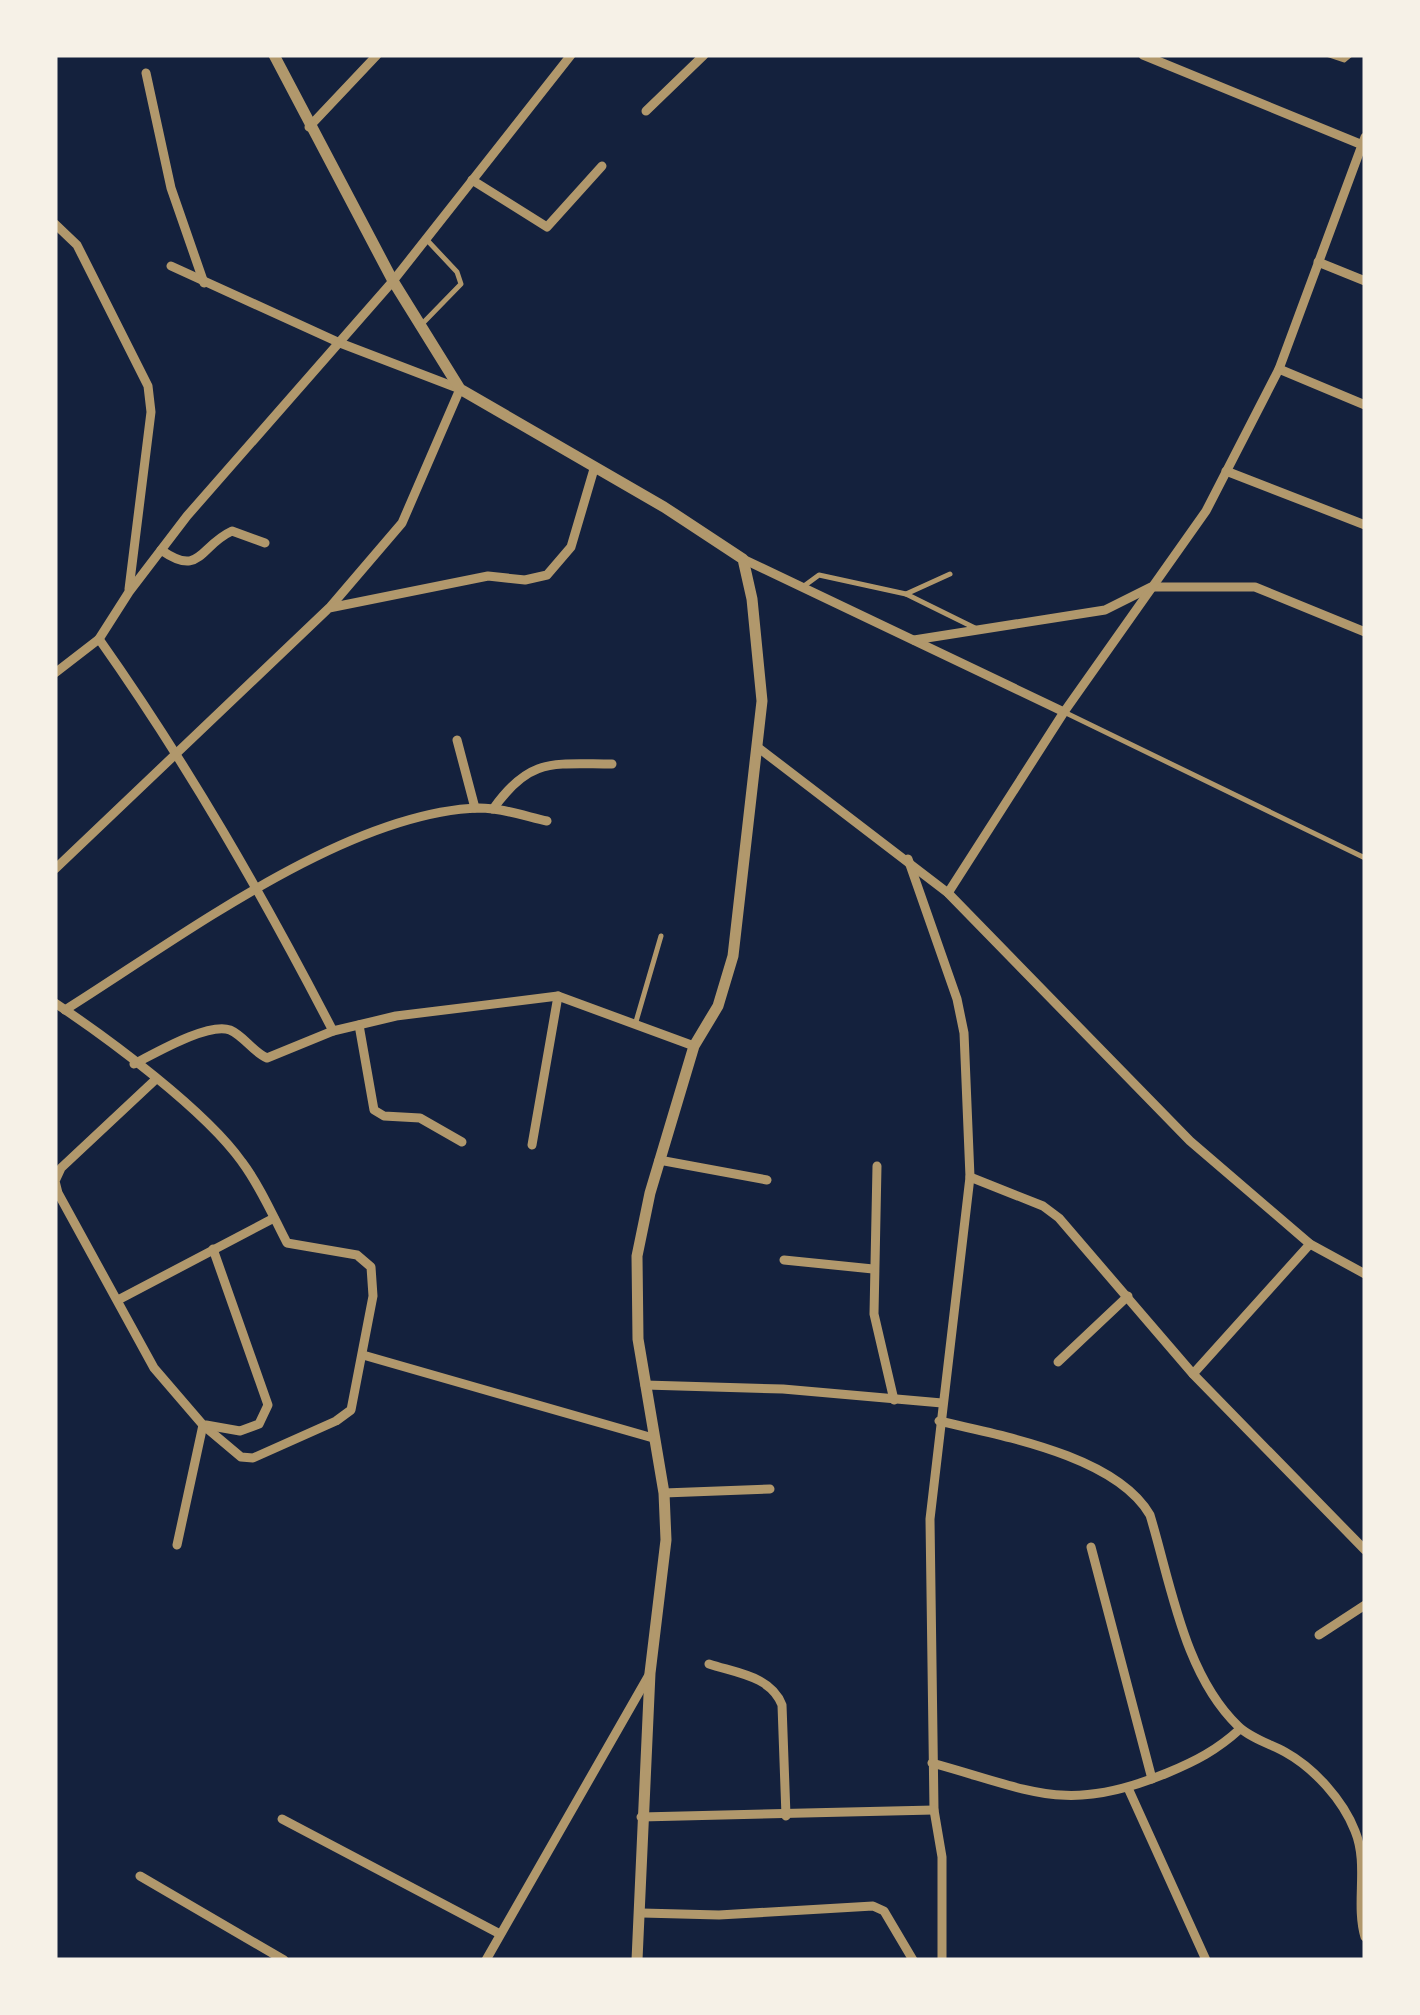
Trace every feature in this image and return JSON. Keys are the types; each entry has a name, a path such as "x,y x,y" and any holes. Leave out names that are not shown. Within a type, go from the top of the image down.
{"street":[{"path":"274,55 393,280 460,390"},
{"path":"310,127 378,55"},
{"path":"55,673 99,639 128,592 161,550 393,280 571,55"},
{"path":"646,111 704,55"},
{"path":"948,893 1064,712 1182,550 1226,471 1278,370 1364,143 1144,55"},
{"path":"146,73 171,188 204,284"},
{"path":"472,180 548,226 602,166"},
{"path":"55,224 76,245 148,386 151,412 128,592"},
{"path":"1318,262 1365,281"},
{"path":"172,266 204,284 340,343 460,390 743,559 1064,712"},
{"path":"1278,370 1365,405"},
{"path":"55,869 329,608 402,524 460,390"},
{"path":"329,608 488,576 525,580 547,574 570,546 594,468"},
{"path":"1226,471 1365,526"},
{"path":"161,550 180,563 189,563 232,530 265,543"},
{"path":"638,1960 642,1913 641,1817 650,1673 663,1578 664,1493 644,1385 636,1272 642,1223 694,1046 728,983 760,749 760,663 743,559"},
{"path":"914,640 1104,610 1152,587 1255,587 1365,632"},
{"path":"99,639 178,751 260,888 333,1031"},
{"path":"457,740 475,808"},
{"path":"760,749 948,893 1190,1141 1310,1244 1365,1274"},
{"path":"493,809 513,781 530,769 551,764 612,764"},
{"path":"65,1010 260,888 330,850 406,823 475,808 547,821"},
{"path":"908,860 961,1016 970,1177 930,1519 932,1763 942,1857 942,1960"},
{"path":"134,1064 185,1039 220,1029 233,1032 268,1058 333,1031 396,1016 558,996 694,1046"},
{"path":"532,1145 558,996"},
{"path":"55,1003 156,1080 241,1159 290,1245 357,1255 371,1267 373,1296 351,1410 316,1430 249,1458 241,1457 202,1425 154,1368 56,1181 62,1168 156,1080"},
{"path":"360,1024 373,1106 380,1115 420,1118 462,1142"},
{"path":"659,1160 766,1180"},
{"path":"876,1166 873,1270 878,1338 894,1400"},
{"path":"970,1177 1043,1206 1059,1218 1192,1374 1365,1550"},
{"path":"118,1300 274,1218"},
{"path":"1192,1374 1310,1244"},
{"path":"202,1425 240,1431 259,1424 267,1415 268,1405 213,1250"},
{"path":"784,1260 873,1270"},
{"path":"1058,1362 1128,1296"},
{"path":"363,1356 653,1438"},
{"path":"644,1385 784,1389 942,1403"},
{"path":"940,1421 1018,1440 1119,1479 1140,1498 1199,1669 1215,1699 1240,1729 1308,1767 1348,1819 1362,1857 1359,1917 1365,1938"},
{"path":"178,1544 202,1425"},
{"path":"664,1493 770,1489"},
{"path":"1091,1547 1152,1779"},
{"path":"1319,1635 1365,1605"},
{"path":"708,1664 768,1684 778,1693 782,1704 786,1816"},
{"path":"486,1960 650,1673"},
{"path":"932,1763 1047,1795 1080,1798 1128,1788 1214,1753 1240,1729"},
{"path":"1128,1788 1206,1960"},
{"path":"641,1817 934,1810"},
{"path":"282,1819 500,1934"},
{"path":"140,1876 284,1960"},
{"path":"642,1913 719,1915 872,1906 884,1911 913,1960"},
{"path":"254,1960 262,1948"}],"lane":[{"path":"1329,55 1344,60 1350,55"},
{"path":"421,325 461,284 457,272 426,239"},
{"path":"906,594 950,574"},
{"path":"804,586 819,575 906,594 980,630"},
{"path":"1064,712 1365,858"},
{"path":"635,1025 661,936"}]}
